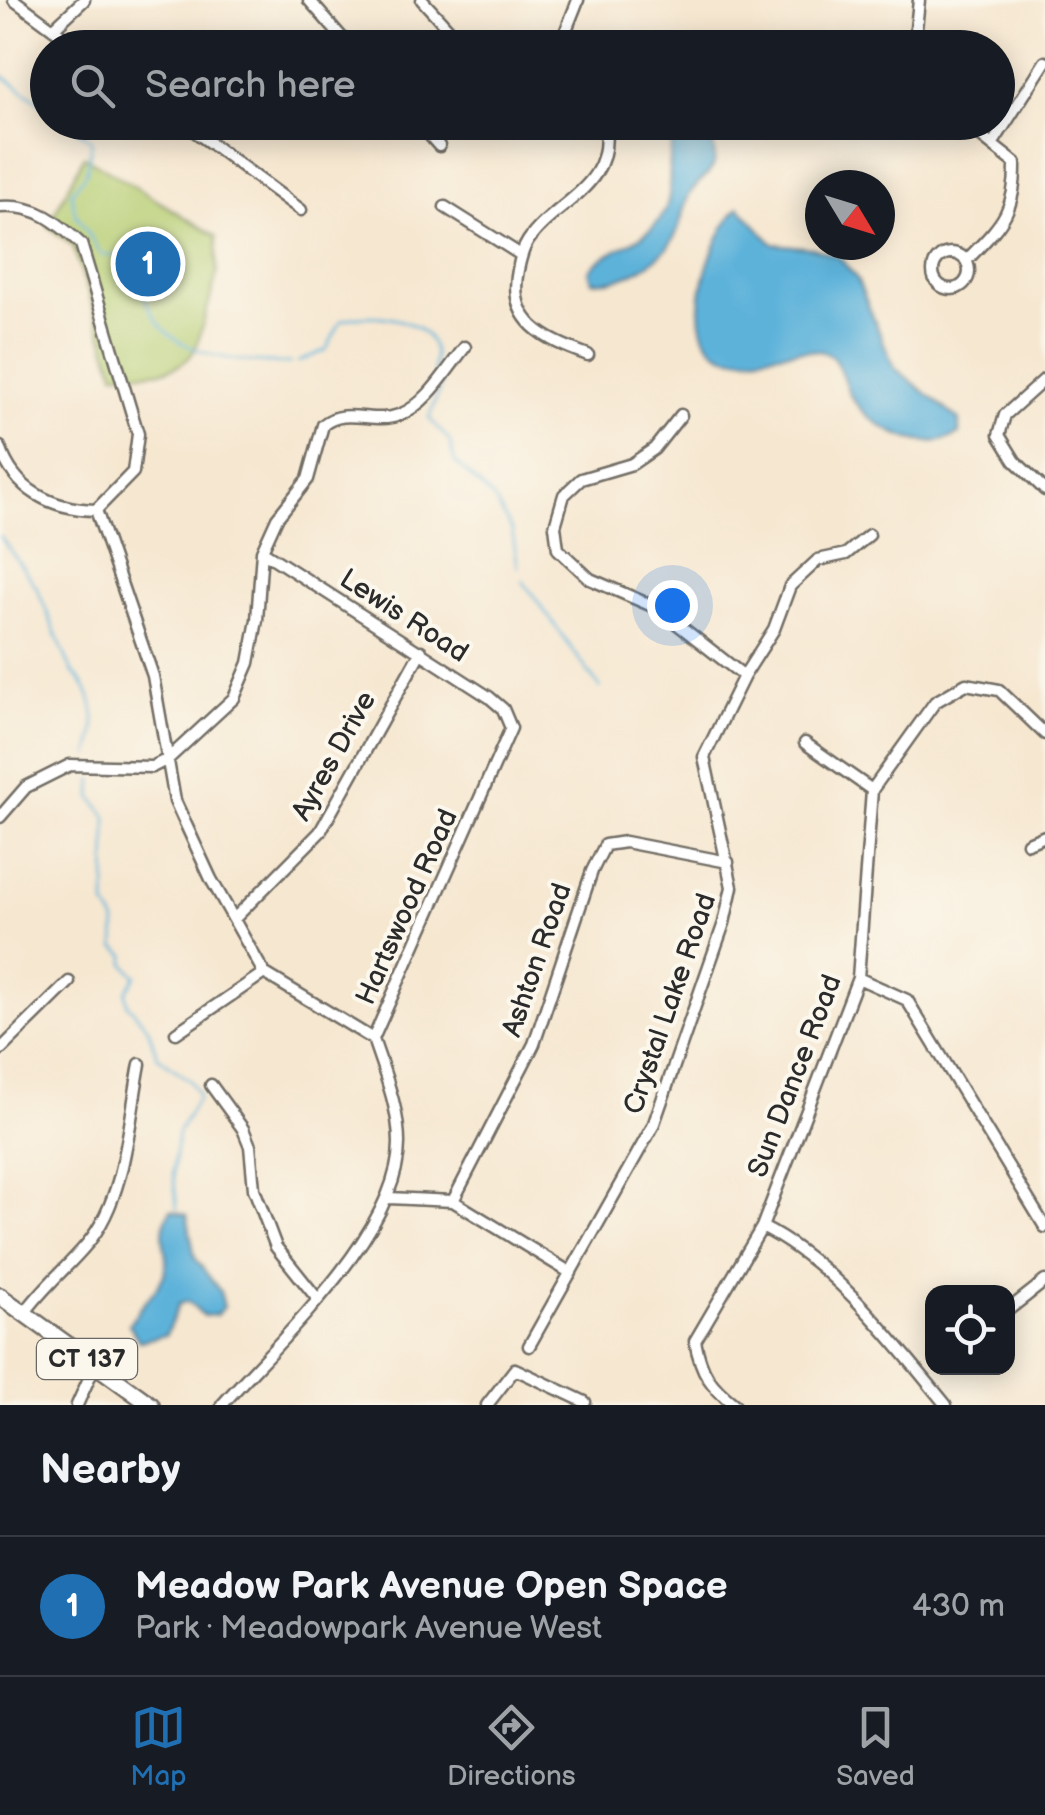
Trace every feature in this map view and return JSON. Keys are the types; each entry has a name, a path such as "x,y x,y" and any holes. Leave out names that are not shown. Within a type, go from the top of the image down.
{"main road":[{"name":"CT 137","path":"0,1296 151,1405"}],"street":[{"path":"14,0 53,29 84,0"},
{"path":"309,0 335,30"},
{"path":"422,0 449,30"},
{"path":"566,30 578,0"},
{"path":"916,30 919,0"},
{"path":"1015,109 1045,62"},
{"path":"206,140 300,210"},
{"path":"434,140 439,146"},
{"path":"588,354 551,338 518,312 514,291 521,254 533,234 573,202 595,173 606,140"},
{"path":"966,261 1008,217 1016,190 1016,163 989,140"},
{"path":"0,207 32,208 59,223 81,244 138,434 132,472 96,510"},
{"path":"445,207 521,254"},
{"path":"0,817 26,787 48,772 70,765 152,767 168,759 234,698 249,663 258,620 262,551 277,518 308,479 323,424 336,416 385,419 403,414 421,401 466,347"},
{"path":"1045,379 1005,415 999,435 1015,461 1045,490"},
{"path":"681,415 654,449 632,464 581,479 564,494 554,533 558,549 590,579 657,608 744,676"},
{"path":"0,447 4,478 55,504 96,510"},
{"path":"96,510 153,676 176,801 211,880 264,973 373,1039"},
{"name":"Crystal Lake Road","path":"530,1346 654,1126 724,923 732,887 704,757 744,676 774,630 790,586 818,560 846,554 870,534"},
{"name":"Lewis Road","path":"262,551 490,697 503,709 511,728"},
{"name":"Ayres Drive","path":"235,918 320,832 422,651"},
{"path":"805,743 872,790 935,702 966,684 999,690 1045,734"},
{"name":"Hartswood Road","path":"222,1405 373,1231 389,1198 400,1142 393,1100 373,1039 511,728"},
{"name":"Sun Dance Road","path":"735,1405 714,1389 700,1370 695,1342 762,1226 858,978 872,790"},
{"path":"1028,843 1045,836"},
{"name":"Ashton Road","path":"454,1201 534,1044 605,845 625,842 728,862"},
{"path":"176,1033 264,973"},
{"path":"858,978 907,1000 1045,1227"},
{"path":"0,1050 69,982"},
{"path":"24,1314 46,1283 89,1242 113,1198 140,1064"},
{"path":"211,1085 250,1146 254,1189 276,1247 316,1297"},
{"path":"389,1198 454,1201 571,1273"},
{"path":"762,1226 791,1242 826,1272 946,1405"},
{"path":"1015,1304 1045,1280"},
{"path":"77,1405 95,1365"},
{"path":"488,1405 515,1368 586,1402"}],"green space":[{"path":"84,156 216,236 217,274 197,345 191,356 173,368 115,373 73,246 48,226"}],"water":[{"path":"675,140 711,140 715,159 713,167 688,197 670,244 652,262 628,275 592,281 589,271 596,263 643,235 660,219 669,198"},
{"path":"739,207 773,244 805,247 805,260 841,260 857,279 894,367 959,420 959,434 930,442 886,429 861,409 835,361 823,352 737,358 726,356 711,345 702,329 703,284 709,261"},
{"path":"171,1210 187,1215 195,1258 220,1291 224,1307 216,1315 204,1316 188,1301 179,1304 166,1335 139,1341 129,1325 162,1279 166,1261 163,1229"}],"waterway":[{"path":"0,74 30,95"},
{"path":"91,140 86,173 71,193 75,213 101,254 128,258 147,303 163,328 205,353 290,363"},
{"path":"298,362 326,350 341,321 377,316 403,321 424,333 434,350 434,374"},
{"path":"442,382 429,418 449,440 455,462 494,499 512,531 518,567"},
{"path":"0,536 37,588 72,672 91,699 94,733 89,755"},
{"path":"523,581 600,688"},
{"path":"93,779 92,797 107,817 106,906 116,922 115,947 125,955 125,964 136,976 126,992 128,1005 148,1028 157,1056 190,1081 199,1096 178,1132 173,1172 177,1208"}],"place":[{"name":"Meadow Park Avenue Open Space","path":"148,264"}]}
